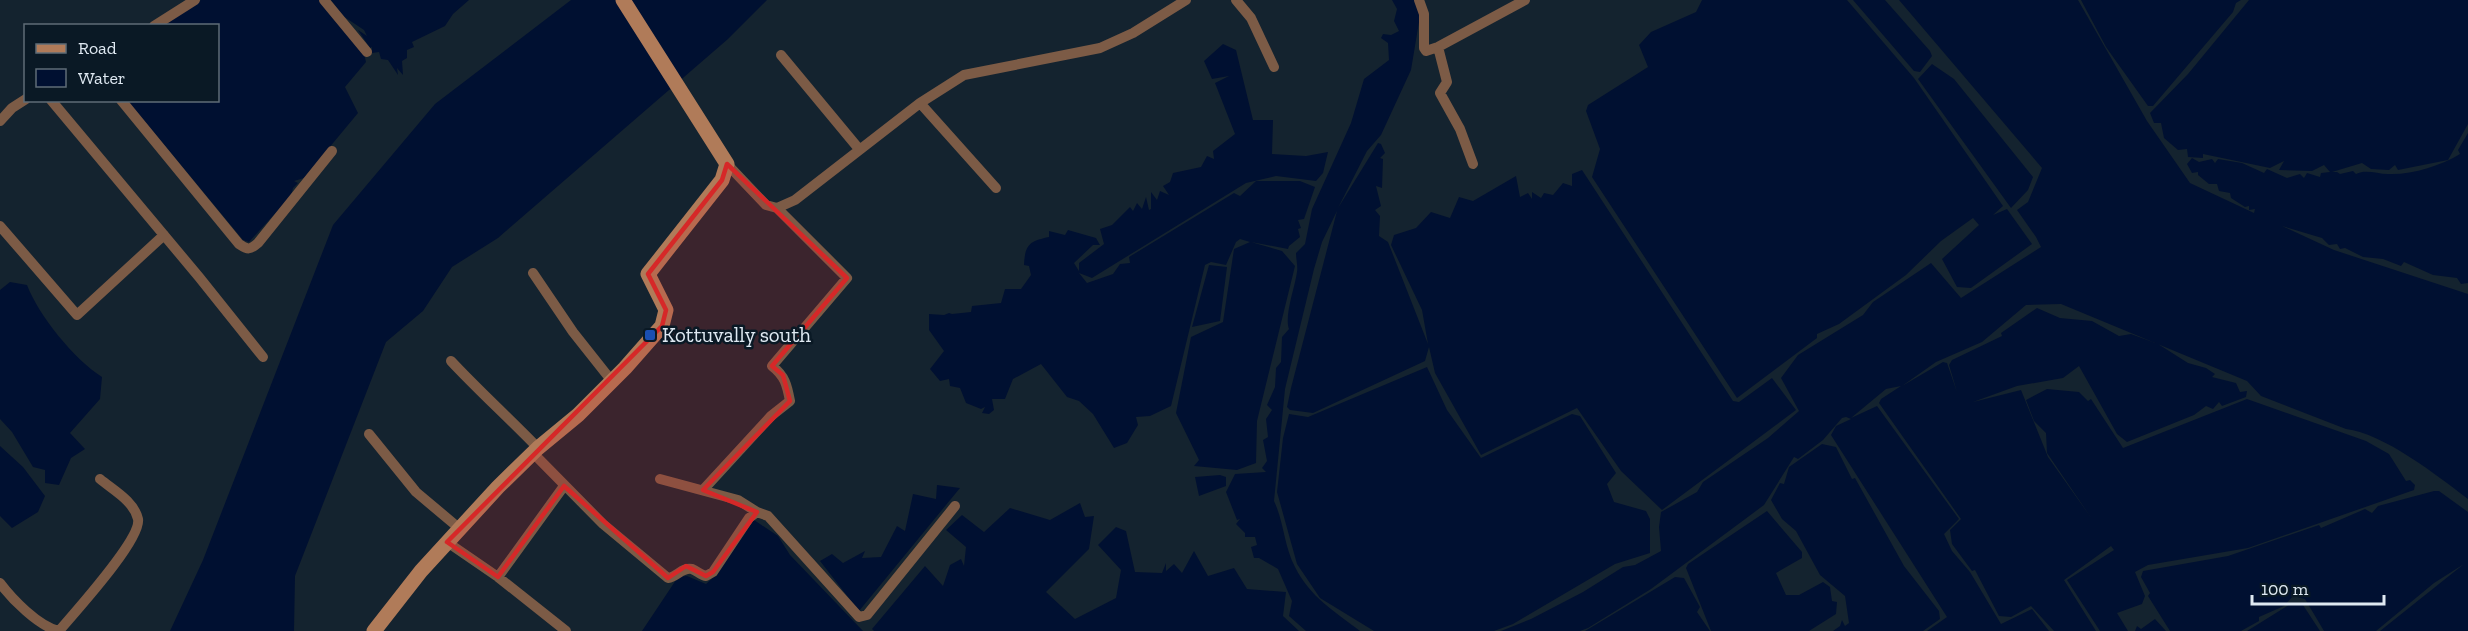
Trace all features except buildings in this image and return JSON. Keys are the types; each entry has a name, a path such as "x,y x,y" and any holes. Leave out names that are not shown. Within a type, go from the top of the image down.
{"main road":[{"path":"374,631 421,571 459,529 535,451 578,415 625,368 662,326 666,309 648,274 722,180 727,164 694,116 622,0"}],"street":[{"path":"157,24 195,0"},
{"path":"324,0 367,52"},
{"path":"777,208 795,200 859,148 920,103 964,75 1100,48 1133,33 1186,0"},
{"path":"1236,0 1251,18 1274,67"},
{"path":"1419,0 1424,14 1424,48 1426,51 1438,47 1525,0"},
{"path":"1438,47 1447,82 1440,93 1460,129 1473,164"},
{"path":"782,55 859,148"},
{"path":"0,121 12,108 24,100"},
{"path":"53,102 263,357"},
{"path":"123,102 239,244 247,249 252,249 258,243 332,151"},
{"path":"920,103 996,188"},
{"path":"703,490 771,416 790,401 788,386 783,375 772,366 847,278 777,208 766,205 727,164"},
{"path":"0,226 77,315 164,235"},
{"path":"533,273 573,332 611,380"},
{"path":"452,361 483,396 500,408 564,486 603,524 668,578 690,569 706,576 713,572 749,518 757,512"},
{"path":"369,434 416,492 459,529"},
{"path":"0,583 7,595 16,600 46,627 59,631 114,565 132,538 139,522 136,512 128,502 100,479"},
{"path":"660,479 738,500 768,516 859,617 867,615 956,506"},
{"path":"498,577 564,486"},
{"path":"447,542 498,577 566,631"}],"highlighted area":[{"path":"727,164 847,278 772,366 783,375 790,401 703,490 757,512 713,572 706,576 686,566 668,578 564,486 498,577 447,542 662,326 666,310 648,274 722,180"}],"water":[{"path":"201,0 319,0 346,33 363,49 366,62 345,87 358,113 304,178 294,181 298,183 293,188 291,196 249,242 243,240 129,102 219,102 219,24 165,24"},
{"path":"331,0 469,0 453,14 445,26 412,42 414,47 407,50 407,58 402,61 403,75 397,68 398,75 388,60 381,59 379,52 372,53 372,47 370,48 358,30 367,36 364,30 343,16"},
{"path":"571,0 767,0 728,39 498,238 452,267 423,311 386,342 295,576 294,631 170,631 203,560 333,225 435,104"},
{"path":"1392,0 1414,0 1420,16 1411,70 1381,135 1367,151 1338,208 1378,143 1381,144 1385,153 1380,158 1383,159 1382,188 1376,186 1381,206 1375,210 1380,216 1379,236 1388,242 1428,344 1422,310 1391,245 1394,235 1416,228 1431,212 1450,218 1459,197 1473,201 1516,176 1520,197 1528,193 1532,199 1532,192 1541,198 1544,193 1553,195 1563,183 1572,186 1572,174 1582,170 1733,401 1739,402 1772,378 1796,410 1662,510 1621,471 1577,408 1481,455 1435,373 1429,347 1425,361 1313,413 1290,410 1287,407 1291,388 1337,211 1322,242 1314,269 1285,389 1274,501 1291,559 1301,578 1323,603 1360,631 1306,631 1289,616 1292,601 1278,569 1259,558 1254,558 1251,547 1257,545 1255,537 1245,537 1245,533 1236,524 1240,519 1237,520 1226,492 1235,474 1266,472 1262,468 1267,461 1263,440 1268,437 1266,419 1272,410 1267,405 1275,387 1276,368 1281,362 1282,337 1289,329 1289,309 1297,270 1296,253 1305,244 1312,209 1351,123 1364,79 1389,60 1388,43 1381,38 1383,34 1391,35 1399,31 1394,21 1397,9"},
{"path":"1702,0 1847,0 1914,78 2003,206 1993,215 2007,209 2032,244 1971,288 1957,287 1942,259 1979,225 1973,218 1941,241 1906,275 1839,324 1817,334 1817,338 1737,398 1592,177 1600,149 1586,111 1588,105 1648,67 1639,45 1651,32 1696,12"},
{"path":"1853,0 1885,0 1930,51 1932,56 1920,72 1914,71"},
{"path":"1899,0 2078,0 2147,121 2190,183 2254,213 2255,209 2249,210 2249,206 2245,207 2231,198 2230,193 2219,191 2217,184 2209,184 2198,175 2198,172 2192,173 2187,164 2192,158 2199,162 2212,159 2215,163 2218,159 2242,163 2264,173 2267,169 2287,178 2300,174 2304,178 2307,173 2320,177 2321,173 2330,172 2324,165 2312,171 2279,170 2284,161 2270,168 2203,154 2203,158 2188,157 2187,149 2178,150 2164,138 2161,123 2154,123 2150,113 2188,74 2249,0 2468,0 2468,124 2448,160 2460,154 2458,150 2468,133 2468,283 2461,284 2457,278 2433,275 2404,262 2401,266 2383,259 2363,257 2345,248 2340,249 2337,244 2329,245 2322,238 2282,226 2334,250 2468,294 2468,499 2410,457 2376,438 2346,429 2261,396 2247,381 2159,344 2188,363 2206,368 2215,374 2212,377 2236,383 2240,392 2247,391 2246,397 2222,406 2219,402 2213,409 2206,406 2194,415 2127,442 2117,434 2079,366 2063,378 2017,386 1973,402 2021,390 2048,457 2092,519 2047,453 2046,433 2034,421 2026,400 2047,389 2079,392 2088,401 2091,399 2123,448 2247,399 2366,441 2389,454 2406,481 2410,480 2415,485 2414,490 2248,548 2148,565 2135,572 2145,596 2142,604 2117,613 2128,631 2100,631 2067,580 2114,550 2111,546 2064,580 2096,631 2054,631 2031,606 2011,617 1999,616 1975,570 1972,571 1952,544 1950,530 1961,519 1879,403 1881,399 1901,386 1886,389 1851,418 1877,406 1959,519 1944,534 1952,551 1970,572 2001,624 2032,609 2049,631 1927,631 1947,617 1831,435 1836,426 1851,419 1846,417 1842,418 1823,440 1798,459 1794,457 1764,505 1651,589 1580,631 1501,631 1531,619 1583,592 1623,567 1635,565 1661,551 1659,527 1661,512 1697,492 1703,482 1768,438 1799,411 1781,378 1798,355 1863,315 1873,302 1931,263 1961,298 2041,247 2017,210 2028,202 2042,168","holes":["2448,160 2426,169 2397,174 2332,172 2362,163 2371,169 2389,170 2395,165 2398,170","2061,304 2154,343 2131,334 2119,336 2092,321 2060,318 2037,308 2001,333 2002,336 1952,360 1949,365 1957,392 1947,363 1943,362 1902,386 1936,362 1982,342 2026,305"]},
{"path":"2081,0 2241,0 2236,3 2233,12 2153,106 2148,106 2106,47"},
{"path":"1223,44 1236,50 1253,120 1273,120 1272,154 1306,156 1328,152 1323,173 1316,181 1276,176 1246,183 1092,278 1079,273 1087,283 1113,274 1120,264 1130,263 1129,257 1234,193 1240,196 1256,181 1300,181 1315,187 1304,219 1298,220 1301,228 1298,229 1300,237 1288,249 1251,242 1282,251 1295,266 1257,421 1256,463 1237,470 1194,466 1199,460 1176,413 1191,337 1223,322 1234,249 1250,242 1240,239 1236,242 1226,265 1211,262 1205,265 1171,406 1150,416 1136,417 1138,425 1127,443 1114,448 1093,414 1079,401 1067,397 1041,364 1013,379 1005,399 992,399 994,410 989,414 982,413 985,407 981,409 966,403 960,388 950,386 949,379 940,381 930,369 944,351 929,330 929,314 971,312 972,306 1001,303 1005,289 1021,289 1031,275 1029,266 1024,265 1027,248 1037,240 1049,237 1049,231 1065,235 1068,230 1096,238 1100,245 1093,245 1074,263 1079,271 1079,263 1104,244 1100,229 1112,225 1130,207 1133,211 1137,203 1142,209 1146,197 1149,210 1151,209 1151,192 1157,200 1160,191 1169,195 1163,186 1170,182 1173,173 1201,167 1207,156 1214,159 1213,151 1235,134 1215,83 1229,76 1212,79 1204,61"},
{"path":"1932,64 1954,79 2033,177 2028,190 2011,208 1918,79"},
{"path":"1209,265 1227,267 1220,321 1192,327"},
{"path":"10,282 27,285 40,310 58,336 80,359 102,377 100,399 70,433 85,449 71,458 59,485 45,483 45,470 33,467 12,432 0,419 0,290"},
{"path":"1427,367 1447,410 1481,458 1572,414 1580,416 1616,473 1607,484 1614,502 1646,511 1650,519 1650,553 1615,564 1513,624 1494,631 1374,631 1320,598 1297,564 1277,492 1283,438 1289,414 1308,417"},
{"path":"1822,444 1836,447 1852,479 1855,478 1904,566 1939,611 1940,619 1923,631 1833,631 1840,626 1842,620 1845,626 1849,623 1845,596 1820,575 1796,531 1782,519 1771,500 1780,483 1784,484 1789,467"},
{"path":"0,446 23,467 45,496 38,512 12,528 0,516"},
{"path":"1220,475 1226,477 1226,486 1199,496 1195,477"},
{"path":"937,485 960,488 859,611 820,561 832,554 843,563 865,551 862,558 881,557 897,526 905,531 913,494 936,499"},
{"path":"2439,491 2468,512 2468,631 2380,631 2464,564 2434,583 2376,631 2324,631 2305,599 2293,596 2284,606 2259,617 2259,621 2241,631 2170,631 2148,596 2150,593 2141,577 2143,571 2228,556 2319,525 2321,528 2365,509 2372,513 2378,506"},
{"path":"1080,503 1085,517 1094,516 1089,549 1046,592 1075,619 1116,598 1121,570 1098,545 1116,527 1126,531 1135,572 1162,573 1166,563 1166,571 1174,564 1182,573 1194,551 1208,576 1234,568 1247,589 1286,592 1283,616 1299,631 874,631 872,629 925,566 943,586 950,565 961,559 964,566 966,547 946,530 962,515 984,532 1010,508 1050,520"},
{"path":"1767,511 1802,552 1802,558 1776,573 1786,595 1799,595 1823,582 1830,587 1832,601 1837,602 1836,614 1809,631 1711,631 1686,568 1688,564"},
{"path":"754,520 778,536 790,555 863,631 642,631 678,577 687,576 706,584 717,574"},
{"path":"1675,577 1684,578 1700,607 1697,612 1710,631 1585,631"},
{"path":"2292,603 2303,605 2320,631 2247,631"},
{"path":"2155,619 2166,631 2135,631 2137,626 2141,629"}],"place":[{"name":"Kottuvally south","path":"650,335"}]}
